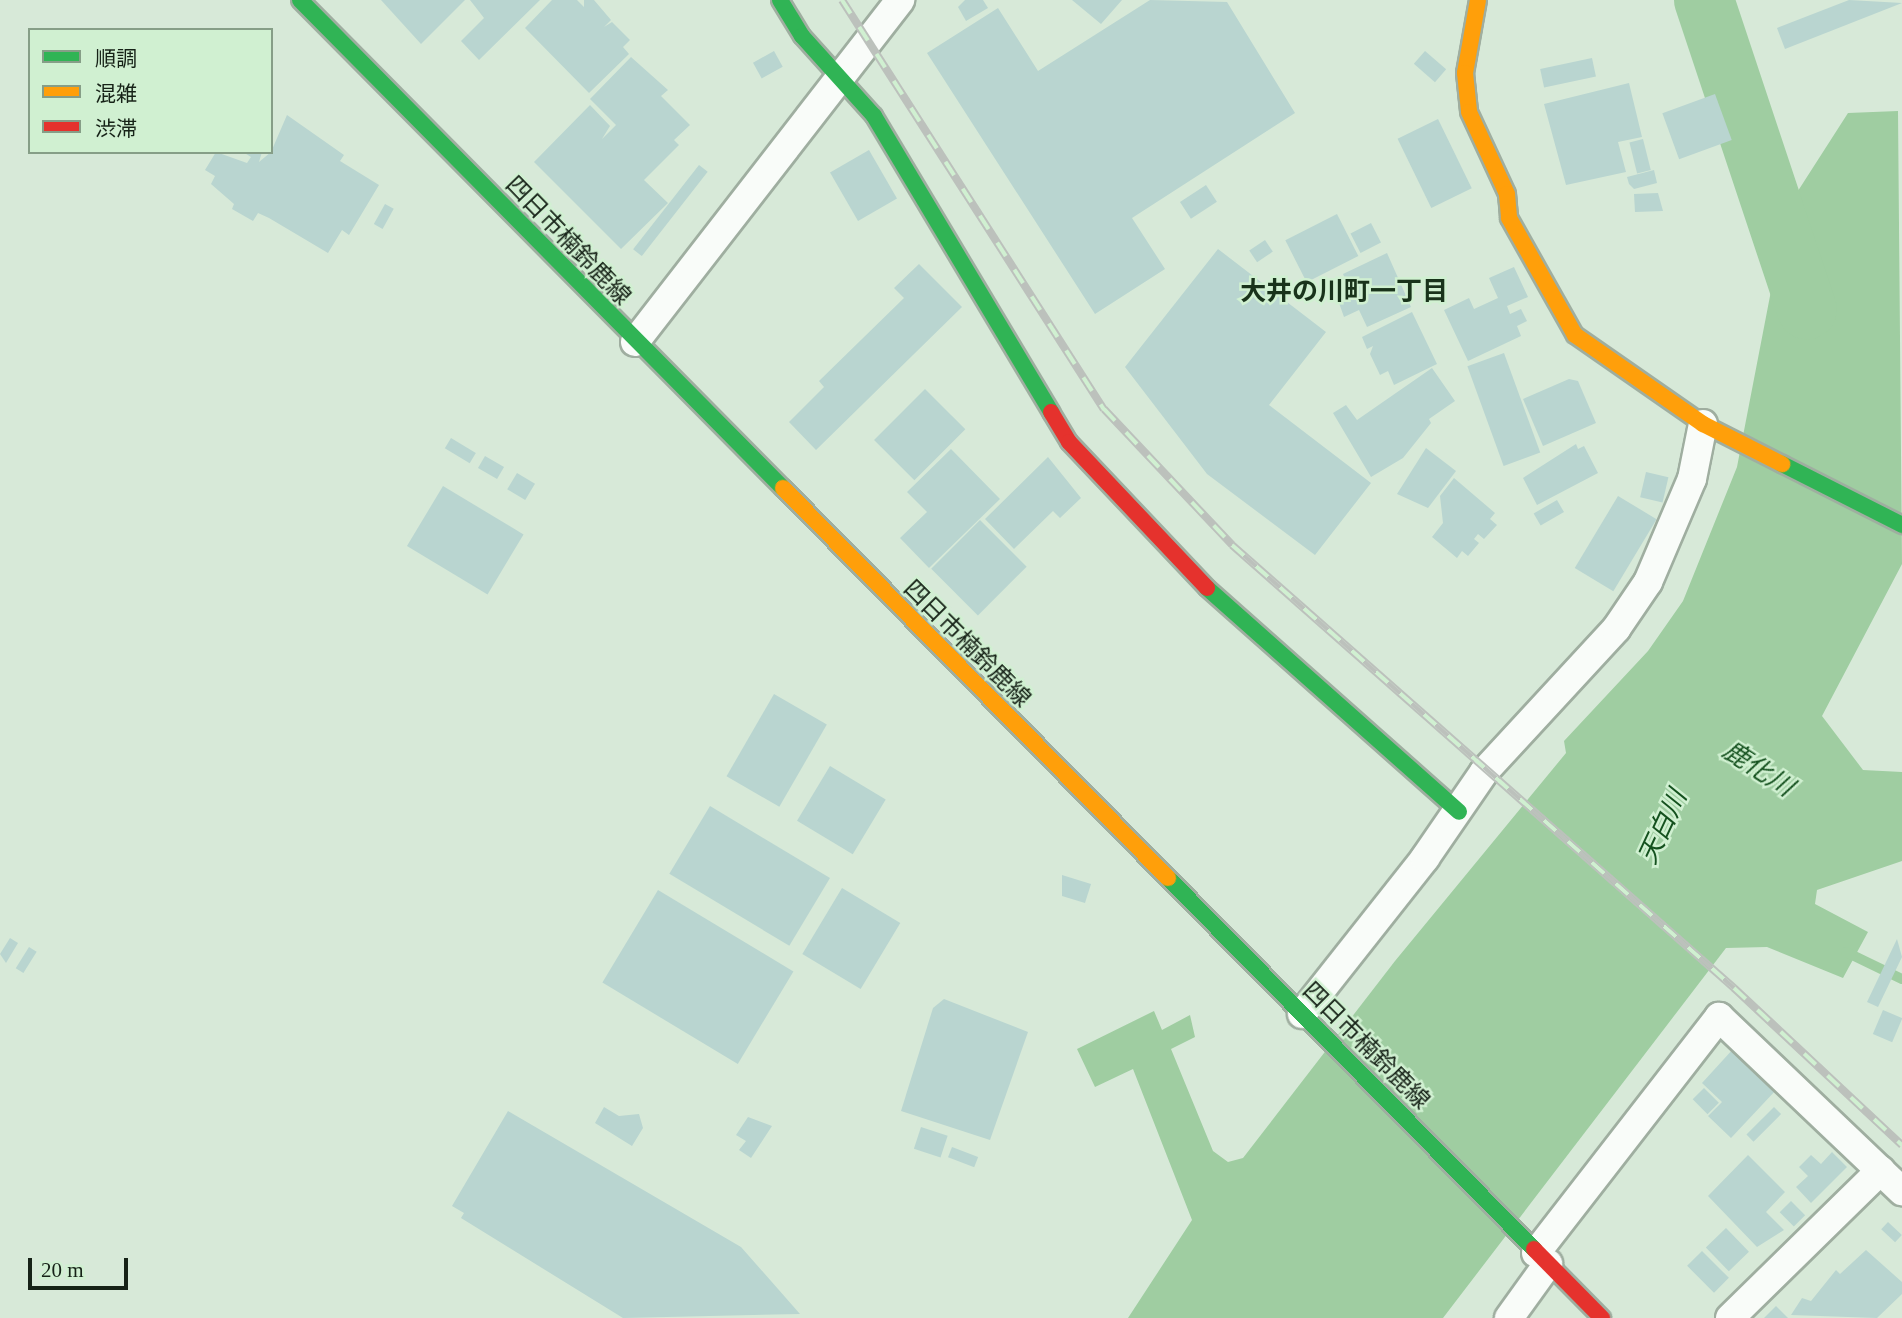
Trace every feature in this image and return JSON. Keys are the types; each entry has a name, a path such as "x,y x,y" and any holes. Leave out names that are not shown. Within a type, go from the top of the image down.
{"street":[{"name":"四日市楠鈴鹿線","path":"300,0 1602,1318"},
{"path":"780,0 802,36 874,116 1069,442 1197,579 1459,812"},
{"path":"635,342 900,0"},
{"path":"1478,0 1465,73 1469,113 1507,194 1509,218 1558,311 1605,360 1703,424 1902,525"},
{"path":"1311,1023 1459,812 1484,772 1616,629 1648,582 1692,479 1703,424"},
{"path":"1508,1318 1537,1253 1719,1017 1902,1191"},
{"path":"1730,1318 1881,1170"}],"water":[{"path":"1898,111 1902,564 1822,716 1863,770 1902,772 1902,861 1817,890 1815,904 1868,932 1843,978 1767,947 1726,948 1443,1318 1128,1318 1192,1220 1133,1069 1095,1087 1077,1049 1154,1011 1162,1030 1190,1015 1195,1037 1171,1049 1213,1151 1228,1162 1243,1158 1395,961 1566,753 1564,741 1648,651 1683,601 1737,467 1787,208 1848,113"}],"building":[{"path":"381,0 465,0 421,44"},
{"path":"470,0 540,0 479,60 461,41 484,18"},
{"path":"552,0 577,0 584,7 584,0 594,0 611,20 604,27 612,22 630,40 623,47 629,54 589,93 525,28"},
{"path":"965,0 983,0 988,8 966,21 958,7"},
{"path":"1072,0 1122,0 1101,24"},
{"path":"1150,0 1227,2 1295,113 1132,218 1165,269 1095,314 927,53 998,8 1038,71"},
{"path":"1849,0 1902,3 1785,49 1777,28"},
{"path":"774,51 783,67 762,78 753,63"},
{"path":"1425,51 1446,69 1435,82 1414,64"},
{"path":"631,57 668,90 661,96 690,125 674,140 679,145 644,180 668,203 621,249 534,162 590,105 610,126 602,139 616,125 590,99"},
{"path":"1592,58 1596,77 1544,88 1540,69"},
{"path":"1629,83 1642,137 1618,142 1626,172 1566,185 1544,104"},
{"path":"1715,94 1732,140 1679,159 1662,113"},
{"path":"287,115 344,155 340,161 379,185 349,235 342,230 328,253 269,218 258,213 253,221 232,209 234,204 211,184 215,176 205,170 215,154 247,163 251,157 246,154 261,154 259,162 269,154 273,154 273,147"},
{"path":"1438,119 1472,188 1431,208 1398,139"},
{"path":"1643,139 1651,170 1637,173 1629,142"},
{"path":"869,150 897,198 858,221 830,172"},
{"path":"699,165 708,172 642,256 633,249"},
{"path":"1654,170 1657,183 1634,189 1629,184 1627,177"},
{"path":"1206,185 1217,202 1191,219 1180,202"},
{"path":"1658,193 1663,211 1635,212 1634,194"},
{"path":"385,204 394,209 383,229 374,224"},
{"path":"1337,214 1358,256 1307,282 1285,240"},
{"path":"1371,223 1381,243 1360,253 1351,233"},
{"path":"1265,240 1273,252 1257,262 1249,251"},
{"path":"1218,249 1326,332 1269,405 1371,483 1315,555 1207,474 1125,367"},
{"path":"1387,253 1411,307 1367,327 1359,310 1344,317 1339,303 1353,296 1343,274"},
{"path":"919,264 962,307 816,450 789,422 824,387 819,381 904,298 894,288"},
{"path":"1514,267 1528,297 1507,306 1510,314 1521,309 1527,321 1517,326 1521,336 1468,361 1444,310 1469,298 1474,309 1498,298 1489,278"},
{"path":"1412,312 1437,364 1394,385 1388,371 1380,375 1370,354 1373,346 1367,349 1362,337"},
{"path":"1504,353 1540,453 1504,466 1467,366"},
{"path":"1432,368 1455,401 1429,419 1431,423 1403,458 1371,477 1333,413 1346,405 1357,420"},
{"path":"1569,379 1578,381 1596,423 1543,446 1523,399"},
{"path":"925,389 965,429 914,480 874,440"},
{"path":"451,438 476,453 470,463 445,448"},
{"path":"1576,444 1578,449 1584,446 1598,473 1537,505 1523,478"},
{"path":"1426,448 1456,471 1428,508 1397,494"},
{"path":"951,449 1000,499 929,568 900,538 927,512 907,492"},
{"path":"485,456 504,467 497,479 478,468"},
{"path":"1048,457 1081,498 1060,518 1053,511 1014,549 985,519"},
{"path":"1646,472 1668,477 1663,503 1640,497"},
{"path":"517,473 535,484 525,500 507,489"},
{"path":"1454,478 1495,513 1490,519 1497,525 1484,539 1478,534 1474,539 1479,543 1468,556 1462,551 1457,558 1432,537 1443,523 1440,496"},
{"path":"443,486 524,534 488,594 407,546"},
{"path":"1618,496 1657,519 1613,591 1575,568"},
{"path":"1557,500 1564,512 1541,526 1534,514"},
{"path":"980,520 1027,567 978,615 931,569"},
{"path":"774,694 827,724 779,807 726,776"},
{"path":"830,766 886,799 853,854 797,821"},
{"path":"710,806 830,878 789,946 669,874"},
{"path":"1062,875 1091,884 1085,903 1062,896"},
{"path":"842,888 900,923 861,989 802,954"},
{"path":"658,890 793,971 738,1064 602,983"},
{"path":"10,938 18,943 6,963 0,954"},
{"path":"1897,939 1902,957 1878,1007 1867,1002"},
{"path":"29,947 37,952 23,973 16,968"},
{"path":"944,999 1028,1032 990,1140 901,1111 933,1008"},
{"path":"1883,1010 1902,1018 1892,1042 1873,1034"},
{"path":"1734,1048 1777,1089 1731,1138 1708,1116 1722,1102 1702,1083"},
{"path":"1704,1088 1719,1103 1708,1114 1693,1099"},
{"path":"604,1107 619,1116 639,1114 643,1128 632,1146 595,1123"},
{"path":"1774,1107 1781,1114 1753,1142 1746,1135"},
{"path":"508,1111 741,1247 800,1314 623,1318 461,1218 464,1213 452,1206"},
{"path":"748,1117 772,1126 751,1158 739,1150 746,1141 736,1135"},
{"path":"921,1127 948,1136 941,1158 914,1149"},
{"path":"952,1147 978,1157 974,1167 948,1157"},
{"path":"1832,1152 1847,1167 1811,1203 1796,1187 1808,1176 1799,1167 1811,1155 1821,1164"},
{"path":"1748,1155 1785,1192 1766,1212 1784,1230 1757,1247 1708,1196"},
{"path":"1791,1201 1805,1215 1794,1226 1780,1212"},
{"path":"1888,1222 1902,1235 1895,1242 1881,1229"},
{"path":"1726,1228 1749,1252 1729,1271 1706,1247"},
{"path":"1866,1250 1902,1282 1902,1294 1877,1318 1791,1315 1802,1298 1811,1301 1836,1270 1840,1274"},
{"path":"1702,1251 1729,1278 1714,1293 1687,1266"},
{"path":"1776,1306 1788,1318 1764,1318"}],"waterway":[{"path":"1704,0 1807,309"},
{"path":"1846,952 1902,979"}],"railway":[{"path":"842,0 1104,409 1232,545 1734,988 1902,1145"}],"traffic: fast":[{"path":"300,0 783,488"},
{"path":"780,0 802,36 874,116 1051,412"},
{"path":"1782,464 1902,525"},
{"path":"1207,588 1459,812"},
{"path":"1168,878 1534,1249"}],"traffic: slow":[{"path":"1478,0 1465,73 1469,112 1507,194 1509,218 1575,335 1703,424 1782,464"},
{"path":"783,488 1168,878"}],"traffic: jam":[{"path":"1051,412 1069,442 1207,588"},
{"path":"1534,1249 1602,1318"}],"district":[{"name":"大井の川町一丁目","path":"1344,292"}],"water label":[{"name":"鹿化川","path":"1758,769"},
{"name":"天白川","path":"1663,827"}]}
